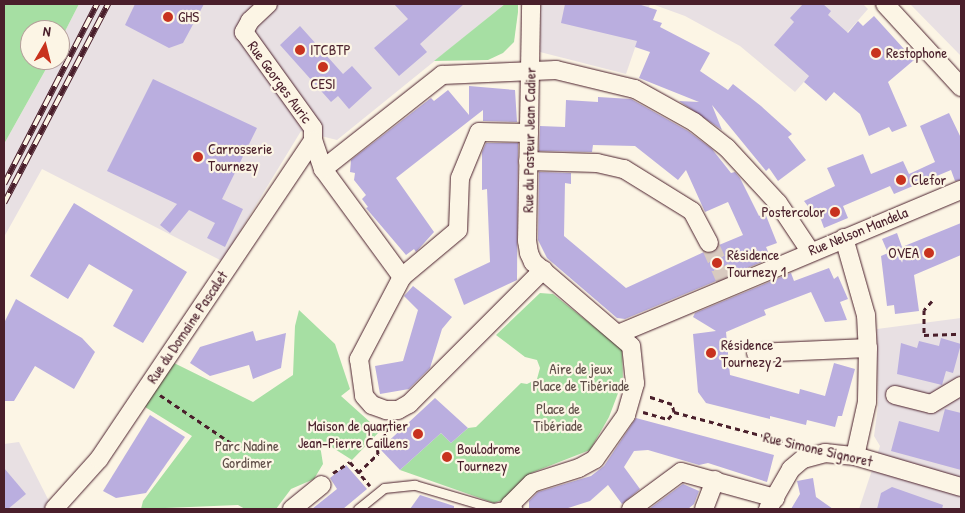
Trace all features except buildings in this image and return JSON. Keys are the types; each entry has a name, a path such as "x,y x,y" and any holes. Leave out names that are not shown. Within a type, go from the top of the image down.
{"street":[{"name":"Rue Georges Auric","path":"268,4 250,21 244,32 313,128 313,140 323,169 402,277"},
{"name":"Rue du Pasteur Jean Cadier","path":"531,4 527,242 533,262 543,270"},
{"path":"884,4 961,86"},
{"path":"323,169 442,75 556,70 615,82 672,106 727,148 778,203 810,251"},
{"path":"512,507 532,483 579,468 595,459 630,400 635,383 631,346 543,270 409,404 398,410 372,406 364,396 359,359 402,277 458,230 460,178 479,132 529,132"},
{"name":"Rue du Domaine Pascalet","path":"54,509 99,459 313,140"},
{"path":"528,161 597,163 624,169 692,211 709,243"},
{"name":"Rue Nelson Mandela","path":"618,334 810,251 961,190"},
{"path":"844,238 866,315 868,348 867,402 855,456"},
{"path":"756,352 868,348"},
{"path":"895,395 931,404 961,386"},
{"name":"Rue Simone Signoret","path":"772,503 791,469 803,459 825,453 855,456 961,486"},
{"path":"631,509 680,472 715,480 772,503"},
{"path":"704,509 715,480"},
{"path":"292,509 322,485"}],"lane":[{"path":"358,509 384,488 415,485 493,508 512,507"}],"path":[{"path":"932,301 924,310 924,335 961,334"},
{"path":"150,383 155,391 240,449"},
{"name":"Rue Simone Signoret","path":"630,400 672,404 674,412"},
{"name":"Rue Simone Signoret","path":"630,400 668,419 674,412"},
{"path":"358,473 378,454 377,445 388,431 372,406"},
{"name":"Rue Simone Signoret","path":"674,412 797,445"},
{"path":"322,485 343,464 350,462 377,494"}],"shaded area":[{"path":"79,4 505,4 337,140 301,131 222,261 42,169 4,237 4,144 45,70 70,70 70,22"},
{"path":"541,4 650,4 626,74 540,52"},
{"path":"652,4 863,4 868,9 795,92 740,46 685,16"},
{"path":"910,4 961,4 961,56"},
{"path":"961,318 961,509 859,509 880,446 874,436 878,406 877,329"},
{"path":"19,442 53,509 4,509 4,444"}],"green space":[{"path":"4,4 79,4 70,22 70,20 20,20 20,70 45,70 4,144"},
{"path":"505,4 518,4 518,12 514,42 503,53 488,60 434,61"},
{"name":"Place de Tibériade","path":"540,293 553,294 622,349 623,380 609,417 590,450 531,473 508,498 494,503 400,470 441,433 451,443 468,428 476,427 521,383 527,384 537,379 540,368 537,360 525,357 496,335"},
{"name":"Parc Nadine Gordimer","path":"299,310 335,344 350,389 341,396 380,431 352,460 319,439 323,464 314,479 291,489 276,509 245,509 238,505 141,509 143,501 192,436 145,407 172,362 253,402 293,375 295,326"}],"tunnel":[{"path":"709,243 728,286"}],"railway":[{"path":"4,184 97,4"},
{"path":"4,203 108,4"}],"place":[{"name":"GHS","path":"168,17"},
{"name":"ITCBTP","path":"300,50"},
{"name":"Restophone","path":"876,53"},
{"name":"CESI","path":"323,67"},
{"name":"Carrosserie Tournezy","path":"198,157"},
{"name":"Clefor","path":"901,180"},
{"name":"Postercolor","path":"835,212"},
{"name":"OVEA","path":"929,253"},
{"name":"Résidence Tournezy 1","path":"717,263"},
{"name":"Résidence Tournezy 2","path":"711,353"},
{"name":"Maison de quartier Jean-Pierre Caillens","path":"418,434"},
{"name":"Boulodrome Tournezy","path":"447,457"}],"park label":[{"name":"Aire de jeux Place de Tibériade","path":"581,376"}]}
